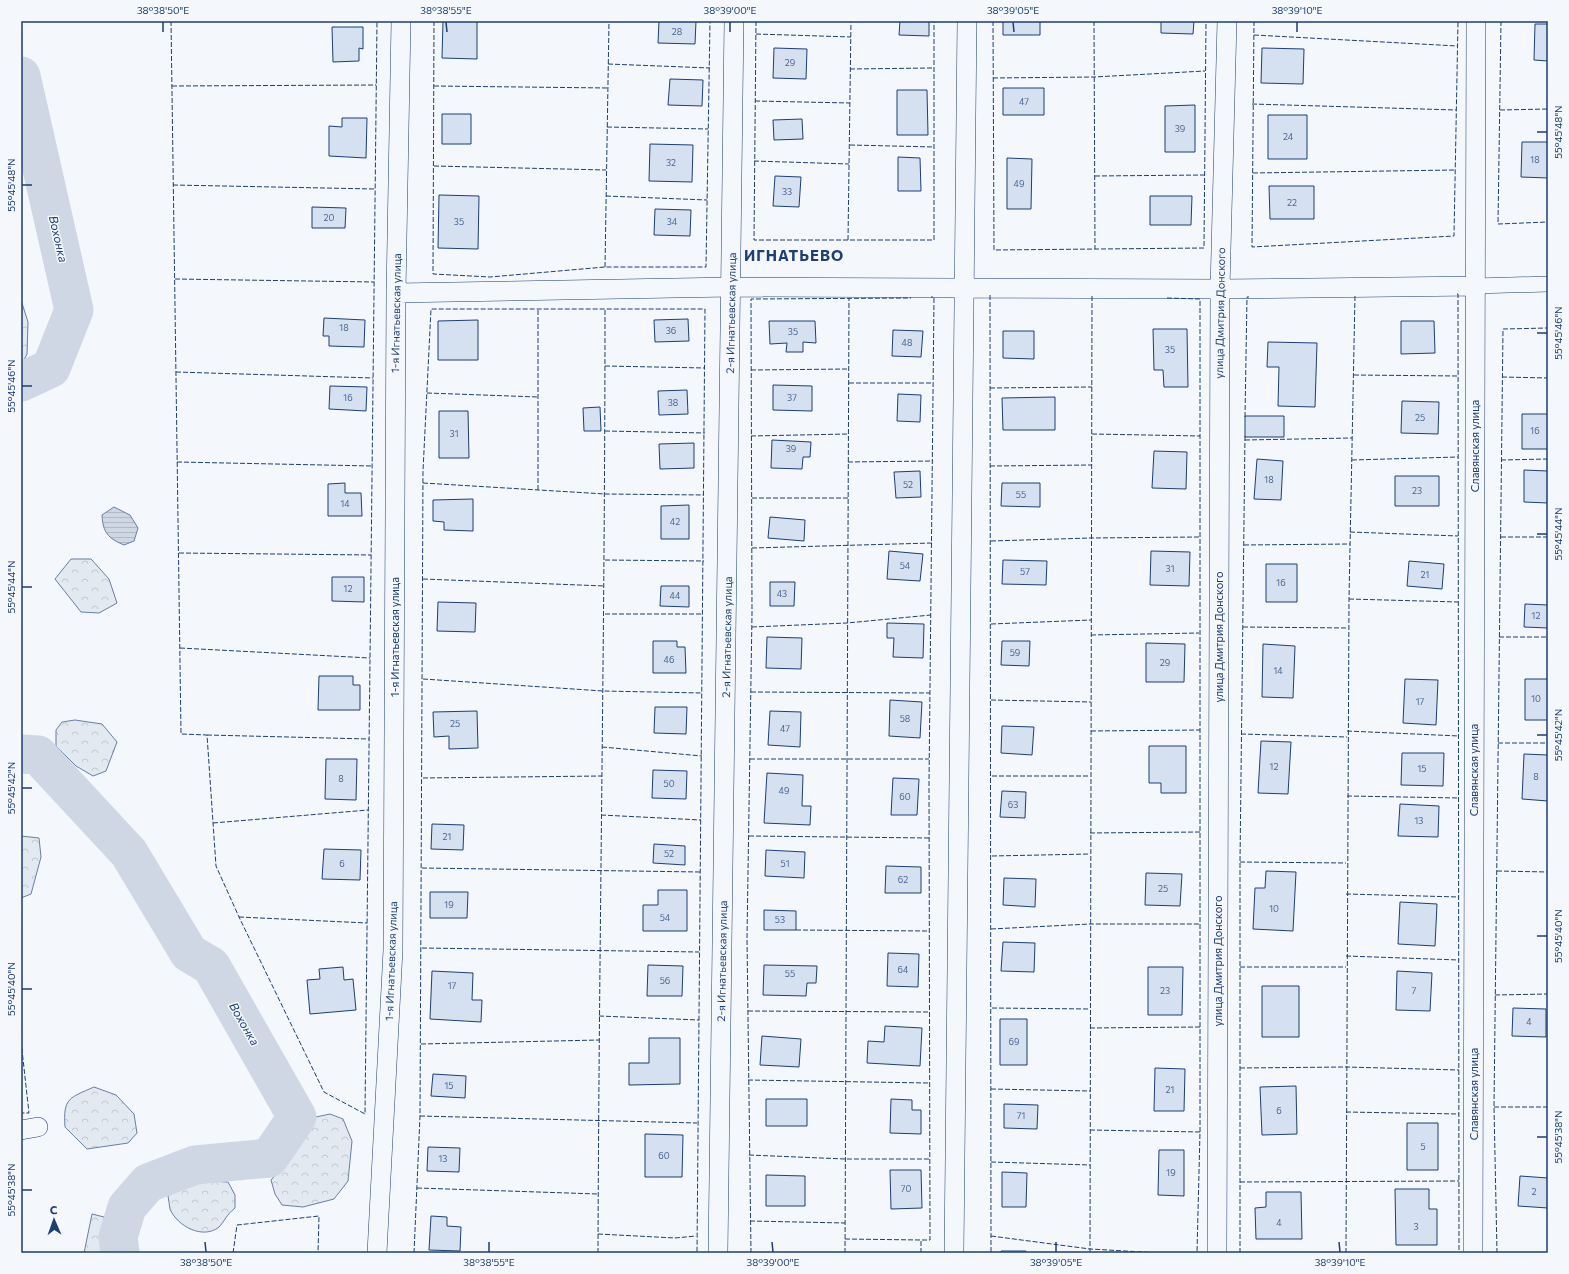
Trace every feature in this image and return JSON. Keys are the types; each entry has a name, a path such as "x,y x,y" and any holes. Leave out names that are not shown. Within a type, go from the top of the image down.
{"street":[{"name":"1-я Игнатьевская улица","path":"377,1253 393,950 396,293 401,21"},
{"name":"2-я Игнатьевская улица","path":"718,1253 732,287 734,21"},
{"path":"954,1253 967,21"},
{"name":"улица Дмитрия Донского","path":"1217,1253 1220,289 1226,21"},
{"name":"Славянская улица","path":"1474,1253 1476,21"},
{"path":"396,293 732,287 1220,289 1548,284"}],"green space":[{"path":"21,300 28,322 27,354 21,366"},
{"path":"71,559 91,559 109,579 117,603 99,613 81,612 55,579"},
{"path":"75,720 102,724 117,742 106,771 93,776 76,766 56,746 56,730 62,722"},
{"path":"21,836 39,838 41,857 31,894 21,898"},
{"path":"94,1087 116,1095 134,1114 137,1133 128,1143 87,1149 65,1127 65,1110 69,1100"},
{"path":"330,1114 343,1119 352,1141 348,1181 334,1199 303,1207 282,1205 275,1194 271,1180 286,1163 305,1129 316,1117"},
{"path":"207,1181 228,1182 235,1195 235,1208 219,1227 213,1231 198,1232 184,1226 173,1215 170,1209 168,1196 182,1188"},
{"path":"92,1214 104,1217 106,1253 84,1253"}],"shaded area":[{"path":"114,507 130,515 138,528 134,541 124,545 114,540 105,531 102,515"}],"building":[{"path":"443,21 477,21 477,59 442,58"},
{"path":"659,21 696,21 695,44 658,43"},
{"path":"900,21 929,21 929,36 899,35"},
{"path":"1003,21 1040,21 1040,35 1003,35"},
{"path":"1161,21 1194,21 1193,34 1161,33"},
{"path":"1535,24 1548,24 1548,61 1534,60"},
{"path":"332,27 363,27 363,49 359,48 359,61 333,62"},
{"path":"774,48 807,49 806,79 773,78"},
{"path":"1262,48 1304,49 1303,84 1261,83"},
{"path":"670,79 703,80 702,106 668,105"},
{"path":"1003,88 1044,88 1044,115 1003,115"},
{"path":"897,90 927,90 928,135 897,135"},
{"path":"1195,105 1195,152 1165,152 1165,106"},
{"path":"442,114 471,114 471,144 442,144"},
{"path":"1268,115 1307,115 1307,159 1268,159"},
{"path":"342,118 367,118 366,158 329,156 329,126 342,127"},
{"path":"802,119 803,139 774,140 773,120"},
{"path":"1522,142 1548,142 1548,178 1521,177"},
{"path":"650,144 693,145 692,182 649,181"},
{"path":"898,157 920,158 921,191 898,191"},
{"path":"1007,158 1032,159 1031,209 1007,209"},
{"path":"775,176 801,177 799,207 773,206"},
{"path":"1269,186 1314,186 1314,219 1270,219"},
{"path":"439,195 479,196 478,249 438,248"},
{"path":"1150,196 1192,196 1191,225 1150,225"},
{"path":"312,207 346,208 345,228 312,228"},
{"path":"655,209 691,210 690,236 654,235"},
{"path":"324,318 365,320 364,347 329,346 329,336 323,336"},
{"path":"688,319 689,341 655,342 654,320"},
{"path":"478,320 478,360 438,360 438,321"},
{"path":"769,321 815,321 816,343 803,342 803,352 786,352 787,343 770,344"},
{"path":"1401,321 1434,321 1435,353 1401,354"},
{"path":"1153,329 1187,329 1188,387 1164,387 1163,370 1154,370"},
{"path":"893,330 923,331 921,357 892,356"},
{"path":"1003,331 1034,331 1034,359 1003,358"},
{"path":"1268,342 1317,343 1315,407 1278,406 1279,367 1267,367"},
{"path":"773,385 812,386 812,411 773,410"},
{"path":"330,386 367,387 366,411 329,409"},
{"path":"687,390 688,414 659,415 658,391"},
{"path":"898,394 921,395 920,422 897,421"},
{"path":"1055,397 1055,430 1003,430 1002,398"},
{"path":"1402,401 1439,402 1438,434 1401,433"},
{"path":"600,407 601,431 584,431 583,408"},
{"path":"439,411 468,411 469,458 439,458"},
{"path":"1522,414 1548,414 1548,449 1522,449"},
{"path":"1245,416 1284,416 1284,437 1245,437"},
{"path":"772,440 811,442 810,457 803,457 802,469 771,468"},
{"path":"694,443 694,468 660,469 659,444"},
{"path":"1154,451 1187,452 1186,489 1152,488"},
{"path":"1257,459 1283,461 1281,500 1254,499"},
{"path":"1524,470 1548,471 1548,503 1524,502"},
{"path":"920,471 921,497 896,498 894,472"},
{"path":"1395,476 1439,476 1439,506 1395,506"},
{"path":"345,483 345,493 361,493 362,516 328,516 328,484"},
{"path":"1002,483 1040,483 1040,507 1001,506"},
{"path":"473,499 473,531 444,530 444,522 433,521 433,500"},
{"path":"689,505 689,539 661,539 661,506"},
{"path":"770,517 805,520 804,541 768,538"},
{"path":"889,551 923,554 920,581 887,579"},
{"path":"1151,551 1190,552 1189,586 1150,585"},
{"path":"1003,560 1047,561 1046,585 1002,584"},
{"path":"1409,561 1444,564 1442,589 1407,586"},
{"path":"1266,564 1297,564 1297,602 1266,602"},
{"path":"332,577 364,577 364,602 332,601"},
{"path":"770,582 795,582 794,606 770,606"},
{"path":"661,586 689,586 689,607 660,606"},
{"path":"438,602 476,603 475,632 437,631"},
{"path":"1525,604 1548,605 1548,628 1524,627"},
{"path":"887,623 924,624 923,658 893,657 894,638 887,638"},
{"path":"767,637 802,638 801,669 766,668"},
{"path":"653,641 677,641 677,647 685,647 686,673 653,673"},
{"path":"1002,641 1030,641 1029,666 1001,665"},
{"path":"1146,643 1185,644 1184,682 1146,682"},
{"path":"1263,644 1295,646 1293,698 1262,697"},
{"path":"319,676 353,676 353,685 360,685 360,710 318,710"},
{"path":"1405,679 1438,680 1436,725 1403,723"},
{"path":"1525,679 1548,679 1548,720 1525,720"},
{"path":"890,700 922,702 920,738 889,736"},
{"path":"655,707 687,707 686,734 654,733"},
{"path":"477,711 478,748 449,749 449,736 434,737 433,712"},
{"path":"770,711 801,712 800,747 768,745"},
{"path":"1002,726 1034,727 1032,755 1001,753"},
{"path":"1261,741 1291,742 1288,794 1258,793"},
{"path":"1149,746 1186,746 1186,793 1161,793 1161,783 1149,783"},
{"path":"1402,753 1444,753 1443,786 1401,785"},
{"path":"1524,754 1548,755 1548,801 1522,799"},
{"path":"326,759 357,759 356,800 325,799"},
{"path":"653,770 687,771 686,799 652,798"},
{"path":"767,773 803,775 802,806 811,806 810,825 764,823"},
{"path":"893,778 919,779 917,815 891,815"},
{"path":"1002,791 1026,792 1025,818 1000,817"},
{"path":"1400,804 1439,806 1438,837 1398,836"},
{"path":"432,824 464,825 463,850 431,849"},
{"path":"654,844 685,846 685,865 653,863"},
{"path":"324,849 361,850 360,880 322,879"},
{"path":"766,850 805,852 804,878 765,876"},
{"path":"886,866 921,867 921,893 885,893"},
{"path":"1266,871 1296,872 1293,931 1253,929 1255,888 1265,888"},
{"path":"1146,873 1182,874 1180,906 1145,905"},
{"path":"1004,878 1036,879 1035,907 1003,905"},
{"path":"658,890 687,890 687,931 643,931 643,905 658,905"},
{"path":"430,892 468,892 467,918 430,918"},
{"path":"1400,902 1437,904 1435,946 1398,944"},
{"path":"764,910 796,911 796,930 764,930"},
{"path":"1003,942 1035,943 1034,972 1001,971"},
{"path":"888,953 919,954 918,987 887,986"},
{"path":"648,965 683,966 682,996 647,996"},
{"path":"764,965 817,966 816,983 807,983 806,996 763,995"},
{"path":"343,967 344,980 353,979 356,1010 310,1014 307,980 320,979 319,969"},
{"path":"1148,967 1183,967 1182,1015 1148,1015"},
{"path":"432,971 473,973 472,1000 482,1000 481,1022 430,1019"},
{"path":"1397,971 1432,973 1430,1011 1396,1010"},
{"path":"1262,986 1299,986 1299,1037 1262,1037"},
{"path":"1513,1008 1546,1009 1546,1037 1512,1036"},
{"path":"1000,1019 1027,1019 1027,1065 1000,1065"},
{"path":"885,1026 922,1028 920,1066 867,1063 868,1041 884,1042"},
{"path":"762,1036 801,1039 799,1067 760,1065"},
{"path":"649,1038 680,1038 680,1084 629,1085 629,1063 649,1063"},
{"path":"1155,1068 1185,1069 1184,1111 1154,1111"},
{"path":"433,1074 466,1076 465,1098 431,1096"},
{"path":"1296,1086 1297,1134 1262,1135 1260,1087"},
{"path":"766,1099 807,1099 807,1126 766,1126"},
{"path":"891,1099 912,1100 912,1110 921,1110 921,1134 890,1133"},
{"path":"1004,1104 1038,1105 1037,1129 1004,1128"},
{"path":"1407,1123 1438,1123 1438,1170 1407,1170"},
{"path":"645,1134 683,1135 682,1177 645,1177"},
{"path":"428,1147 460,1148 459,1172 427,1171"},
{"path":"1159,1150 1184,1150 1184,1196 1158,1195"},
{"path":"890,1170 921,1170 922,1208 891,1209"},
{"path":"1002,1172 1027,1173 1026,1207 1002,1207"},
{"path":"766,1175 805,1176 805,1206 766,1206"},
{"path":"1520,1176 1548,1178 1548,1208 1518,1206"},
{"path":"1395,1189 1429,1189 1429,1209 1437,1209 1437,1245 1396,1245"},
{"path":"1266,1192 1301,1192 1302,1239 1256,1239 1255,1208 1266,1207"},
{"path":"431,1216 447,1217 447,1226 461,1227 460,1251 429,1250"},
{"path":"1001,1251 1026,1251 1026,1253 1001,1253"}],"waterway":[{"name":"Вохонка","path":"21,76 74,310 51,368 21,382"},
{"name":"Вохонка","path":"21,754 38,755 129,853 189,953 211,966 297,1117 269,1158 195,1165 148,1183 127,1207 118,1237 120,1253"}],"fence":[{"path":"171,21 181,734 207,735 216,866 239,917 324,1092 365,1114 377,21"},
{"path":"434,21 433,274 490,277 605,267 706,267 710,21"},
{"path":"605,267 609,21"},
{"path":"756,21 754,240 934,240 934,21"},
{"path":"848,240 851,21"},
{"path":"993,21 994,250 1204,248 1206,21"},
{"path":"1094,21 1095,249"},
{"path":"1254,21 1252,247 1454,236 1458,21"},
{"path":"1501,21 1498,224 1548,222"},
{"path":"756,34 851,37"},
{"path":"1254,35 1457,46"},
{"path":"608,64 710,68"},
{"path":"850,69 933,68"},
{"path":"993,78 1094,77 1205,71"},
{"path":"172,86 376,85"},
{"path":"434,86 608,88"},
{"path":"755,101 850,103"},
{"path":"1252,104 1456,110"},
{"path":"1500,110 1548,109"},
{"path":"607,127 708,129"},
{"path":"850,145 934,147"},
{"path":"754,161 849,164"},
{"path":"434,166 606,170"},
{"path":"1253,173 1455,170"},
{"path":"1095,176 1205,175"},
{"path":"173,185 375,189"},
{"path":"606,196 707,200"},
{"path":"175,279 374,282"},
{"path":"1457,294 1459,1253"},
{"path":"990,295 991,1253"},
{"path":"1346,1253 1349,599 1355,295"},
{"path":"1090,1253 1092,296"},
{"path":"921,1253 921,1240 930,1240 929,783 934,297 931,297"},
{"path":"1245,417 1247,297 1249,297"},
{"path":"845,1253 849,298"},
{"path":"751,1253 747,938 752,613 751,299 911,298"},
{"path":"1167,298 1200,299 1200,1132 1197,1253"},
{"path":"414,1253 420,1116 423,471 431,309 705,309 697,1253"},
{"path":"538,309 538,490"},
{"path":"598,1253 605,309"},
{"path":"1497,1253 1494,1107 1503,329 1548,328"},
{"path":"605,366 705,368"},
{"path":"751,370 849,369"},
{"path":"176,372 373,378"},
{"path":"1354,375 1458,376"},
{"path":"1502,377 1548,378"},
{"path":"849,383 933,383"},
{"path":"990,388 1092,387"},
{"path":"427,393 538,397"},
{"path":"605,431 705,433"},
{"path":"751,436 848,434"},
{"path":"1092,434 1200,436"},
{"path":"1240,1253 1240,862 1245,435"},
{"path":"1245,440 1352,438"},
{"path":"1352,460 1458,457"},
{"path":"1501,460 1548,459"},
{"path":"848,462 933,461"},
{"path":"177,462 372,466"},
{"path":"990,466 1092,465"},
{"path":"423,483 605,494 704,495"},
{"path":"752,498 848,498"},
{"path":"1350,532 1458,536"},
{"path":"991,541 1200,537"},
{"path":"1501,537 1548,537"},
{"path":"752,548 932,543"},
{"path":"1244,545 1350,544"},
{"path":"179,553 371,555"},
{"path":"605,560 704,561"},
{"path":"423,579 605,586"},
{"path":"1349,599 1458,602"},
{"path":"605,614 703,614"},
{"path":"752,627 847,623 931,615"},
{"path":"991,624 1091,620"},
{"path":"1243,627 1348,628"},
{"path":"1091,635 1199,633"},
{"path":"1499,637 1548,637"},
{"path":"180,648 370,658"},
{"path":"423,679 603,691 702,693"},
{"path":"751,692 930,693"},
{"path":"991,700 1091,702"},
{"path":"1091,731 1200,730"},
{"path":"1347,731 1459,736"},
{"path":"1241,734 1347,737"},
{"path":"207,735 369,739"},
{"path":"1498,743 1548,743"},
{"path":"602,747 702,756"},
{"path":"750,759 929,759"},
{"path":"423,778 602,776"},
{"path":"992,776 1090,776"},
{"path":"1347,796 1459,798"},
{"path":"213,823 368,810"},
{"path":"601,815 701,820"},
{"path":"1090,833 1200,832"},
{"path":"749,836 929,838"},
{"path":"992,856 1090,854"},
{"path":"1240,862 1346,863"},
{"path":"422,868 700,872"},
{"path":"1497,871 1548,872"},
{"path":"1346,894 1459,897"},
{"path":"239,917 367,923"},
{"path":"991,929 1090,924 1200,924"},
{"path":"796,930 928,931"},
{"path":"422,948 699,952"},
{"path":"1346,956 1459,960"},
{"path":"1240,967 1346,967"},
{"path":"1495,995 1548,994"},
{"path":"992,1008 1090,1009"},
{"path":"748,1011 928,1012"},
{"path":"599,1016 699,1020"},
{"path":"1090,1028 1200,1027"},
{"path":"421,1044 599,1040"},
{"path":"21,1041 29,1113 21,1113"},
{"path":"1240,1068 1346,1067 1459,1070"},
{"path":"748,1080 928,1083"},
{"path":"991,1089 1090,1091"},
{"path":"1494,1107 1548,1107"},
{"path":"1346,1112 1459,1114"},
{"path":"420,1116 697,1123"},
{"path":"1090,1130 1200,1132"},
{"path":"749,1155 845,1159 929,1159"},
{"path":"991,1162 1090,1165"},
{"path":"1240,1182 1459,1181"},
{"path":"417,1188 598,1194"},
{"path":"233,1253 237,1225 319,1216 318,1253"},
{"path":"750,1221 845,1223"},
{"path":"598,1234 675,1238 696,1236"},
{"path":"991,1236 1090,1249 1160,1253"},
{"path":"845,1239 921,1240"}],"district":[{"name":"ИГНАТЬЕВО","path":"794,256"}]}
